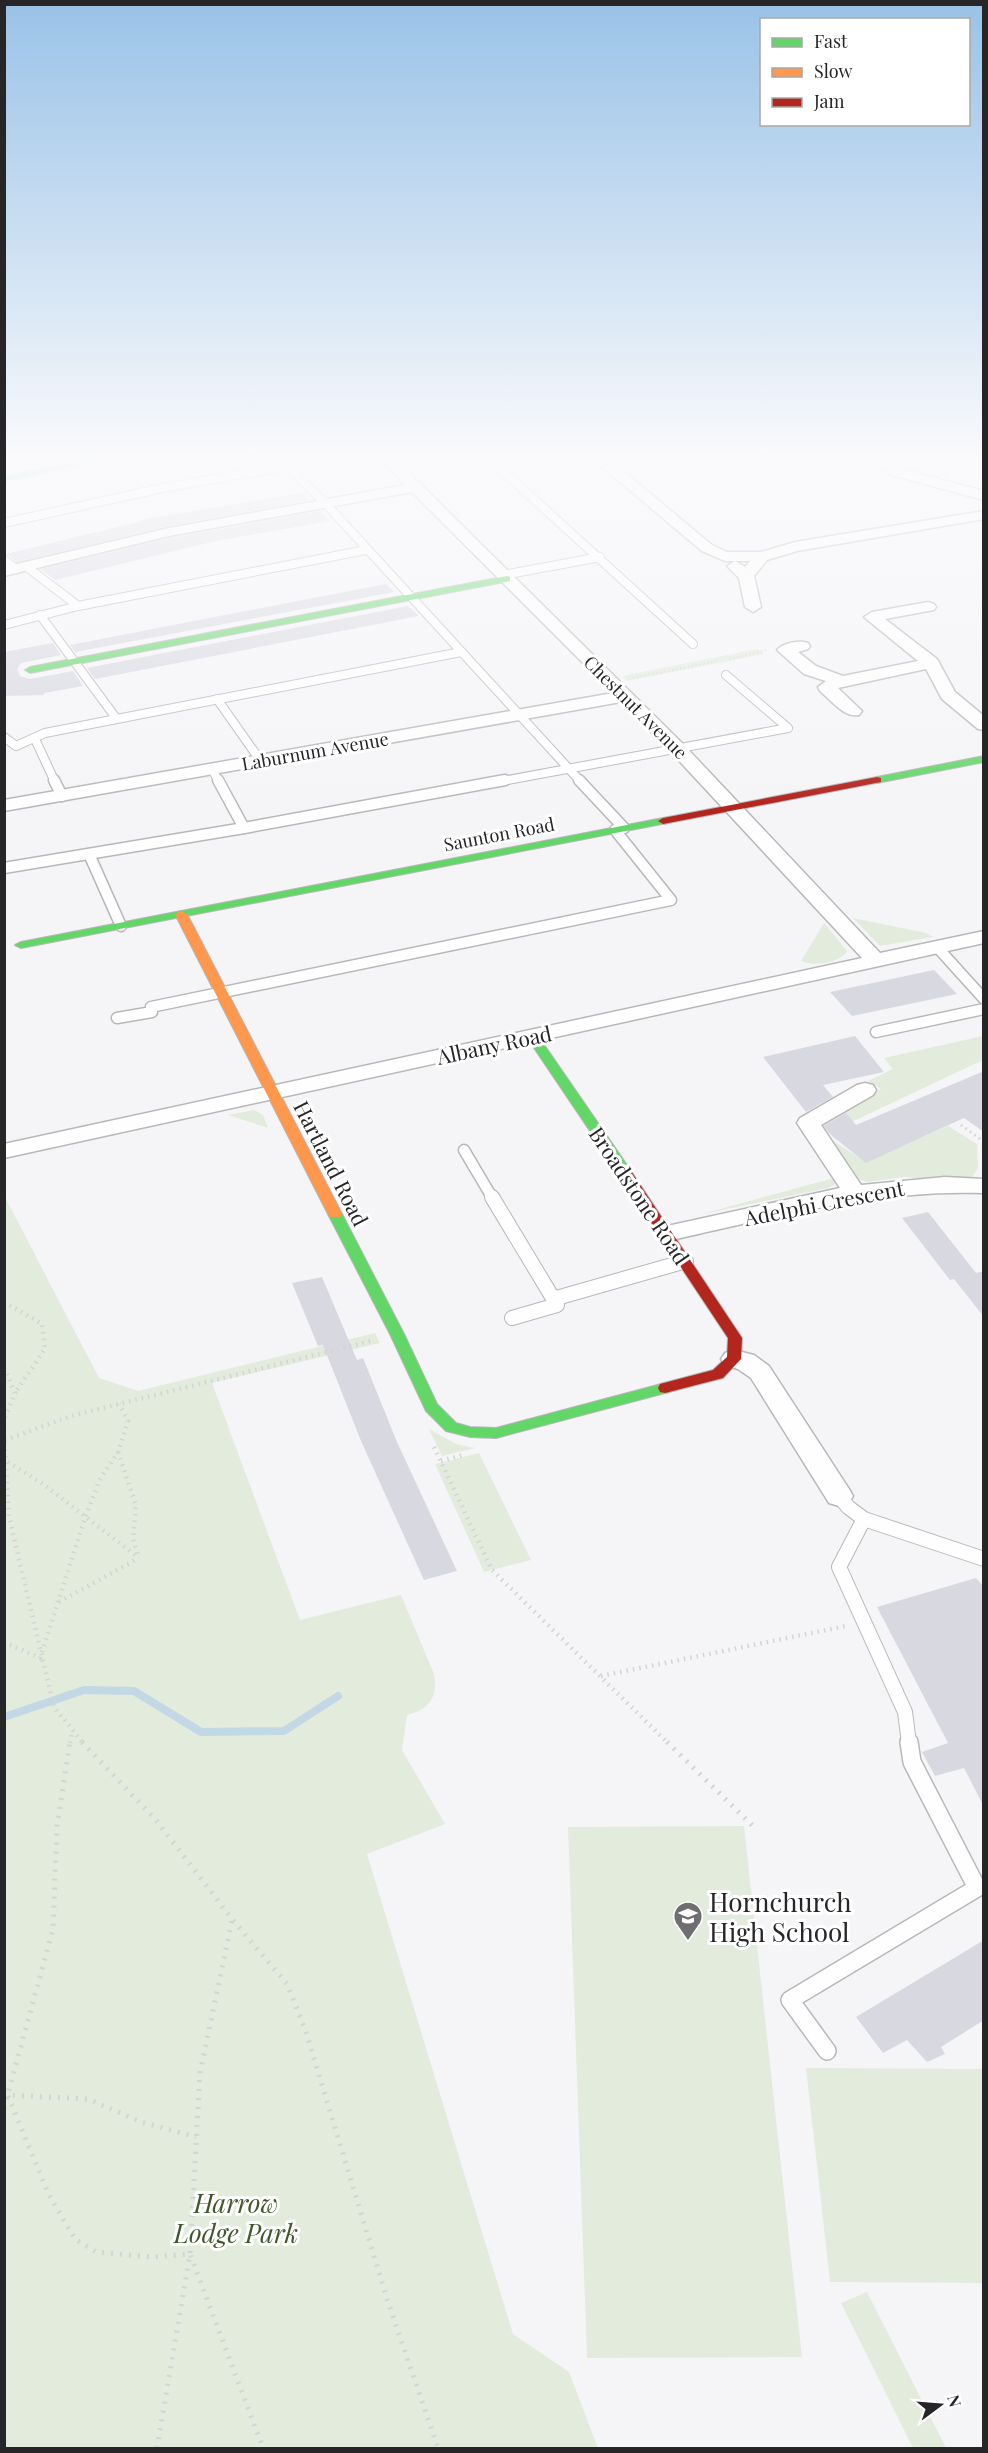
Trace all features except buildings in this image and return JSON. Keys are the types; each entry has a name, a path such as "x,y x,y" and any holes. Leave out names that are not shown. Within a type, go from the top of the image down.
{"street":[{"path":"746,576 753,607"},
{"path":"30,670 505,577"},
{"name":"Chestnut Avenue","path":"505,577 676,747 876,961"},
{"path":"928,607 872,617 931,663 948,695 984,725"},
{"path":"794,648 810,670 842,681"},
{"path":"853,711 826,687 842,681 931,663"},
{"name":"Laburnum Avenue","path":"4,806 626,696"},
{"name":"Saunton Road","path":"17,946 984,759"},
{"name":"Hartland Road","path":"181,914 397,1334 431,1407 451,1426 470,1432 496,1433 718,1374 734,1359"},
{"name":"Albany Road","path":"4,1151 984,937"},
{"name":"Broadstone Road","path":"532,1036 667,1233 735,1338 734,1359"},
{"path":"855,1193 808,1123 865,1090"},
{"name":"Adelphi Crescent","path":"667,1233 901,1185 955,1183 984,1186"},
{"path":"734,1359 745,1361 760,1372 839,1496"}],"lane":[{"path":"27,575 78,606"},
{"path":"4,625 78,606 235,575"},
{"path":"117,1018 152,1012 151,1007 671,900 620,829 569,767 390,575"},
{"path":"505,577 512,575"},
{"path":"620,575 693,644"},
{"path":"40,615 116,718"},
{"path":"4,749 35,739 45,733 461,652"},
{"path":"4,868 244,828 788,728 726,675"},
{"path":"217,699 260,760"},
{"path":"4,737 16,746"},
{"path":"35,739 62,795"},
{"path":"212,769 244,828"},
{"path":"89,854 121,926"},
{"path":"937,948 984,999"},
{"path":"876,1032 984,1009"},
{"path":"464,1150 557,1305 512,1318"},
{"path":"553,1299 686,1262"},
{"path":"839,1496 848,1508 864,1519 984,1559"},
{"path":"827,2051 790,2000 977,1888 912,1762 905,1712 839,1567 864,1519"}],"path":[{"path":"611,682 778,647 794,648"},
{"path":"961,1125 984,1142"},
{"path":"4,1302 42,1324 45,1349 15,1393 4,1420"},
{"path":"6,1439 71,1416 397,1334"},
{"path":"4,1368 15,1393"},
{"path":"40,1658 85,1518 99,1481 118,1452 128,1421 119,1404"},
{"path":"4,1430 9,1517 40,1658 54,1707 72,1731 156,1820 232,1919 287,1984 305,2029 388,2302 438,2448"},
{"path":"433,1445 492,1570 756,1828"},
{"path":"118,1452 136,1504 133,1539 139,1558"},
{"path":"7,1461 43,1484 139,1558"},
{"path":"4,1486 8,1477"},
{"path":"59,1602 139,1558"},
{"path":"600,1676 864,1622"},
{"path":"4,1642 40,1658"},
{"path":"4,2108 53,1929 57,1826 72,1731"},
{"path":"157,2448 190,2254 200,2073 232,1919"},
{"path":"6,2096 88,2099 141,2122 196,2137"},
{"path":"6,2096 48,2193 75,2239 96,2252 152,2257 190,2254"},
{"path":"190,2254 263,2448"}],"green space":[{"path":"757,649 764,654 627,681 622,676"},
{"path":"853,918 926,933 933,937 880,946"},
{"path":"824,923 847,951 839,958 826,963 812,964 801,961"},
{"path":"983,1036 983,1060 824,1135 866,1162 948,1126 977,1144 978,1168 969,1182 904,1177 867,1182 850,1173 816,1124 881,1089 868,1081 893,1069 884,1058"},
{"path":"254,1110 263,1115 268,1128 228,1115"},
{"path":"834,1178 835,1184 828,1188 698,1215"},
{"name":"Harrow Lodge Park","path":"4,1195 99,1378 138,1391 375,1333 380,1343 212,1383 300,1620 401,1595 434,1674 435,1689 431,1701 421,1709 407,1715 402,1750 445,1824 367,1854 513,2334 569,2372 598,2448 5,2448"},
{"path":"429,1429 456,1444 475,1448 442,1456"},
{"path":"479,1453 531,1560 484,1572 435,1464"},
{"path":"744,1826 802,2357 587,2358 568,1827"},
{"path":"806,2068 983,2069 983,2283 830,2282"},
{"path":"867,2292 946,2448 913,2448 841,2303"}],"waterway":[{"path":"4,1717 84,1690 134,1691 201,1732 284,1731 338,1696"}],"traffic: fast":[{"path":"30,670 507,579"},
{"path":"877,780 984,759"},
{"path":"21,945 663,821"},
{"path":"532,1036 624,1171"},
{"path":"335,1214 397,1334 431,1407 451,1427 470,1432 496,1433 665,1388"}],"traffic: slow":[{"path":"181,914 335,1214"}],"traffic: jam":[{"path":"663,821 877,780"},
{"path":"624,1171 735,1338 734,1359 718,1374 665,1388"}],"place":[{"name":"Hornchurch High School","path":"688,1942"}]}
